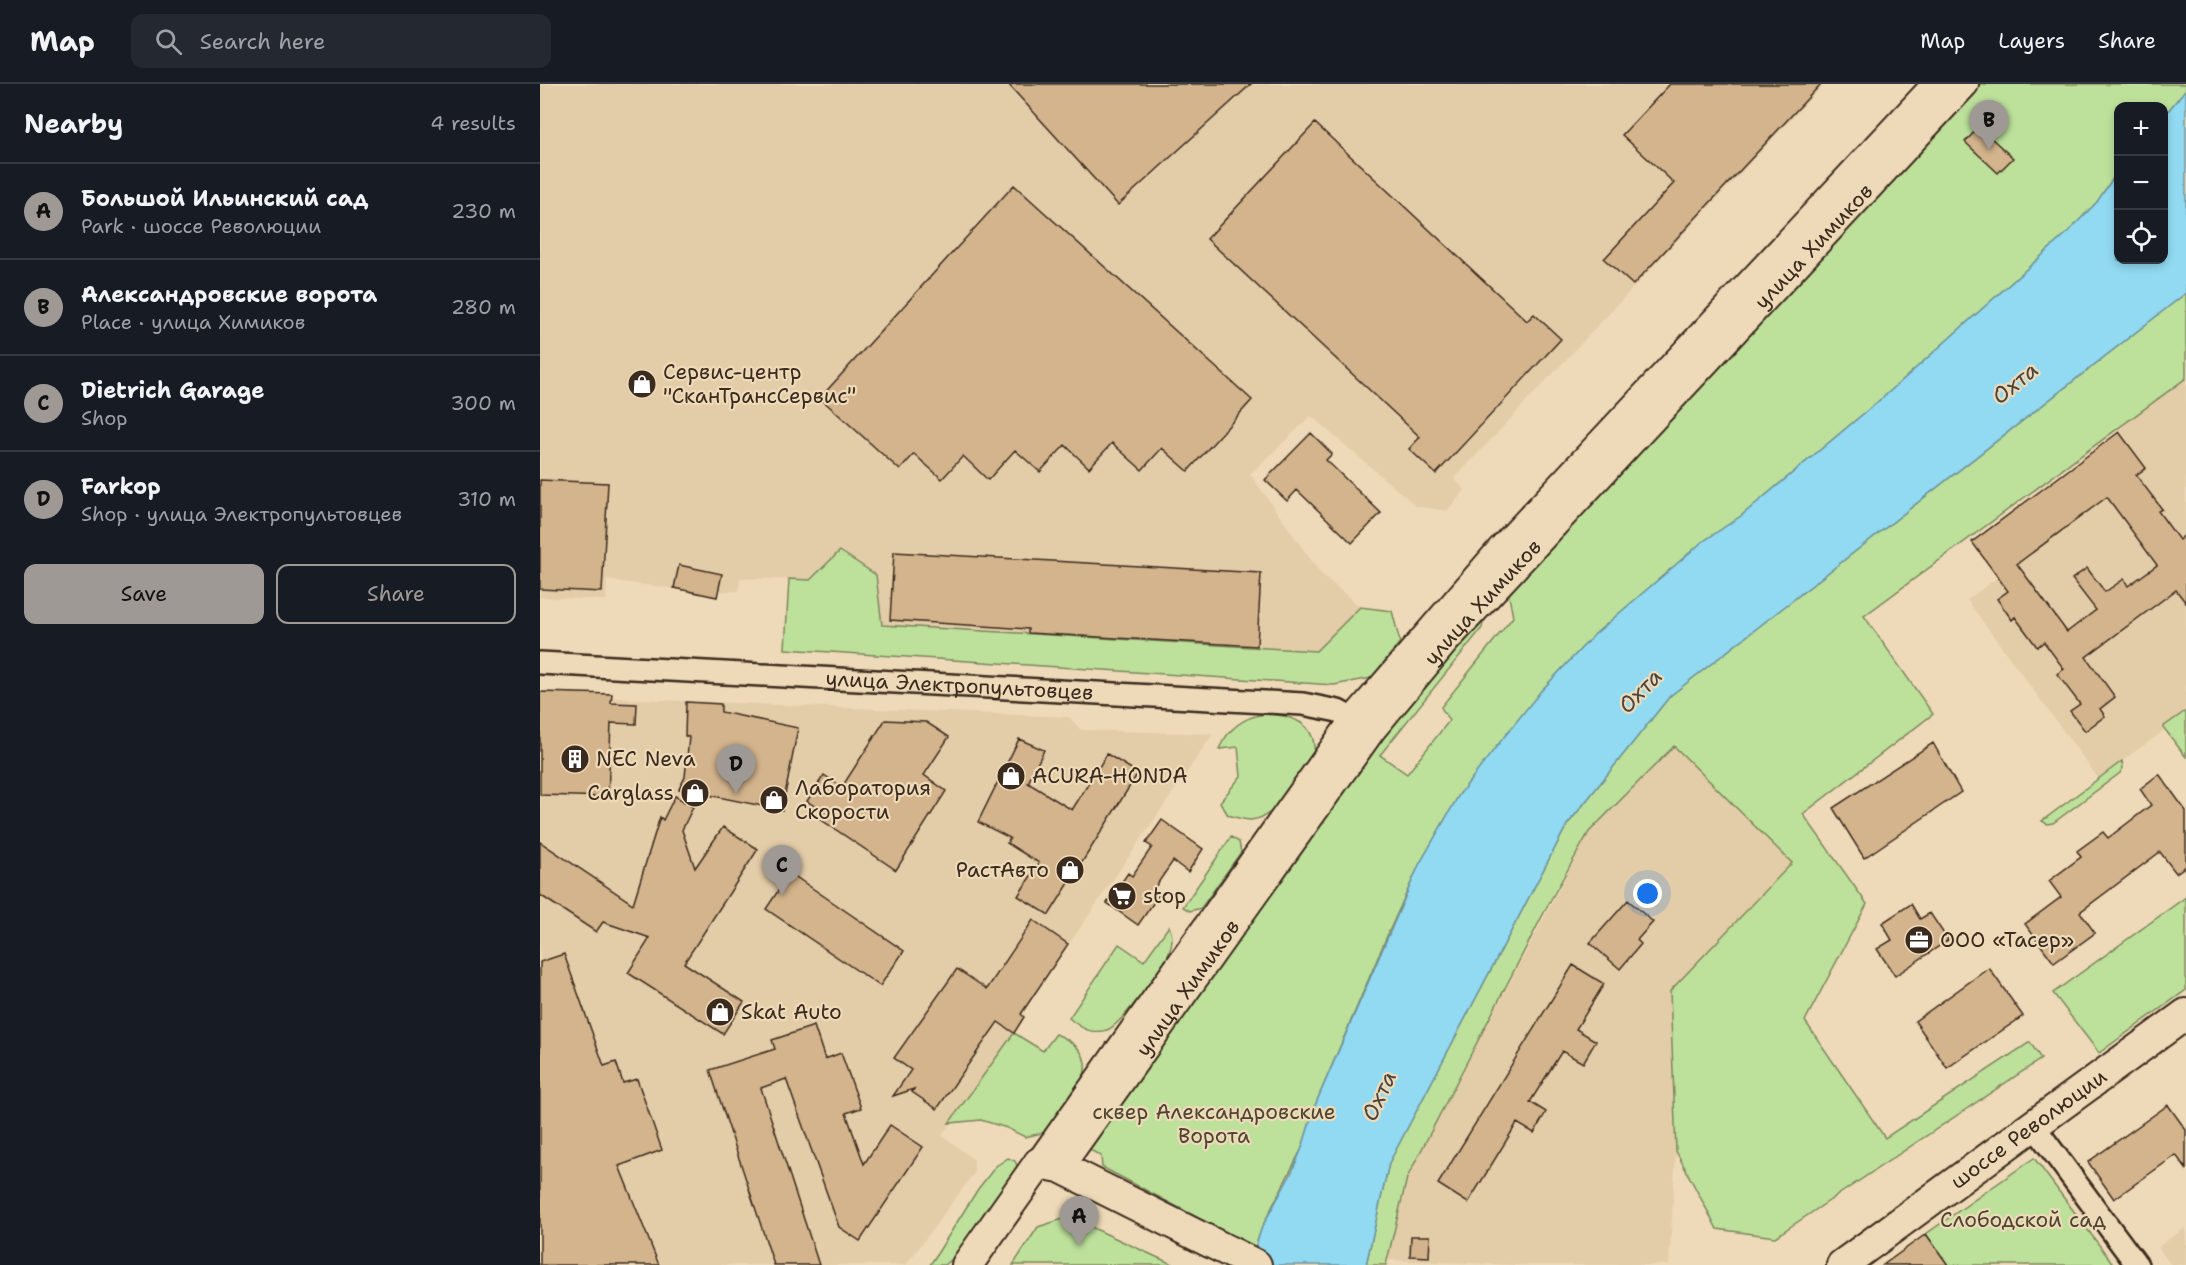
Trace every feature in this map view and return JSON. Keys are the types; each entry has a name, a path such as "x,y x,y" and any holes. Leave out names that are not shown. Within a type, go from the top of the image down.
{"main road":[{"name":"шоссе Революции","path":"1842,1265 2186,1014"},
{"path":"1049,1171 1234,1261"},
{"path":"967,1265 1049,1171"},
{"path":"992,1265 1049,1171"}],"street":[{"name":"улица Химиков","path":"1049,1171 1363,725 1500,550 1936,84"},
{"name":"улица Химиков","path":"1363,725 1446,641 1965,84"},
{"name":"улица Электропультовцев","path":"540,663 1303,704 1338,711 1363,725"},
{"path":"2034,1126 2137,1265"}],"shaded area":[{"path":"540,84 1824,84 1454,479 1465,490 1447,511 1416,506 1311,416 1250,474 1321,574 1360,607 1316,651 881,625 876,575 810,580 740,578 739,591 701,592 607,580 606,600 540,597"},
{"path":"2186,378 2186,711 2164,727 2161,733 2098,778 1967,600 2146,468 2119,432 2127,422"},
{"path":"540,692 612,694 612,698 1069,717 1081,730 1213,734 1034,995 1014,1033 942,1135 974,1160 974,1173 906,1265 540,1265"},
{"path":"1674,745 1793,863 1670,991 1676,1151 1669,1265 1518,1265 1388,1260 1407,1178 1589,832"},
{"path":"2186,1227 2186,1265 2171,1265 2158,1247"}],"green space":[{"name":"сквер Александровские Ворота","path":"1977,84 2186,84 2186,89 2168,111 2168,102 2114,102 2114,177 2097,202 2066,234 1887,394 1741,516 1701,543 1594,635 1541,691 1459,795 1419,865 1316,1103 1302,1148 1262,1227 1255,1248 1102,1167 1101,1156 1085,1147 1371,749 1481,615 1484,619 1482,628 1380,755 1407,774 1449,721 1441,707 1513,617 1508,591"},
{"path":"2186,293 2186,378 1864,616 1933,714 1803,814 1867,904 1805,1021 1885,1138 2030,1042 2041,1059 1775,1237 1717,1229 1676,1151 1670,991 1792,863 1674,746 1589,832 1549,903 1407,1178 1386,1265 1366,1265 1389,1163 1567,825 1670,696"},
{"path":"840,551 876,575 882,625 1316,651 1360,607 1392,611 1400,642 1371,678 1334,685 785,649 789,579 810,580"},
{"path":"2184,712 2186,713 2186,757 2163,727"},
{"path":"1265,714 1284,716 1300,722 1311,735 1314,755 1288,795 1271,812 1251,820 1228,815 1220,802 1241,776 1238,747 1219,749 1237,725"},
{"path":"2122,761 2123,768 2120,773 2053,823 2047,824 2042,821"},
{"path":"1231,837 1239,842 1241,852 1201,908 1190,911 1183,907"},
{"path":"2186,897 2186,990 2099,1053 2053,993"},
{"path":"1169,926 1172,943 1165,960 1141,995 1113,1026 1096,1032 1082,1028 1069,1018 1119,944 1144,961"},
{"path":"1014,1033 1043,1051 1056,1034 1073,1044 1082,1054 1085,1066 1083,1078 1069,1104 1050,1131 1025,1137 1007,1128 981,1120 949,1123"},
{"path":"1008,1158 1015,1161 1019,1170 958,1254 945,1265 930,1265 978,1189 996,1166"},
{"name":"Слободской сад","path":"2034,1158 2114,1265 1948,1265 1926,1234"},
{"path":"1069,1217 1174,1265 1013,1265 1038,1227"}],"water":[{"name":"Охта","path":"2186,89 2186,293 1670,696 1567,825 1389,1163 1366,1265 1242,1265 1255,1248 1262,1227 1291,1174 1316,1103 1419,865 1459,795 1496,747 1541,691 1594,635 1701,543 1741,516 1887,394 2066,234 2097,202 2114,177 2114,264 2168,264 2168,111"}],"building":[{"path":"1008,84 1251,84 1118,205"},
{"path":"1670,84 1821,84 1633,285 1604,259 1674,183 1622,135"},
{"path":"1315,123 1527,321 1534,314 1561,339 1436,474 1409,449 1420,437 1207,239"},
{"path":"1979,127 2013,158 1998,173 1965,142"},
{"path":"1014,185 1252,400 1188,471 1162,448 1142,470 1112,443 1089,468 1065,445 1040,472 1015,450 988,480 963,456 942,479 914,454 900,470 820,398"},
{"path":"2119,432 2146,468 2136,475 2162,509 2158,511 2179,540 2186,534 2186,603 2176,590 2086,657 2115,697 2100,709 2105,716 2085,731 2070,711 2080,704 2057,674 2064,669 2044,642 2037,647 2015,617 2012,620 1997,599 2008,591 1972,542","holes":["2107,497 2157,565 2128,586 2124,579 2105,592 2087,568 2072,579 2096,610 2067,632 2017,564"]},
{"path":"1311,433 1332,454 1326,460 1381,513 1352,543 1297,490 1287,501 1265,480"},
{"path":"540,480 608,483 602,592 540,589"},
{"path":"894,552 1261,573 1257,646 1028,633 1028,629 890,620"},
{"path":"679,565 722,574 717,597 674,588"},
{"name":"NEC Neva","path":"540,692 612,694 611,703 637,704 636,724 611,723 608,797 540,795"},
{"path":"686,702 721,704 721,712 798,728 782,810 679,789 685,777 689,737 685,736"},
{"path":"885,720 926,722 949,737 924,775 946,791 896,870 820,819 824,813 807,801 824,775 842,787"},
{"path":"1019,739 1044,750 1028,783 1072,810 1107,754 1138,773 1049,915 1018,896 1039,863 1007,843 1010,838 978,822"},
{"path":"1933,743 1961,792 1864,858 1833,808"},
{"path":"2159,774 2186,811 2186,866 2176,873 2160,852 2080,912 2095,933 2054,963 2025,924 2061,897 2049,881 2081,857 2077,851 2103,832 2108,838 2151,805 2140,789"},
{"path":"675,796 693,807 682,830 695,868 723,827 758,849 684,963 744,1002 723,1034 628,973 650,938 603,922 596,932 540,895 540,842 633,904 660,817 663,820"},
{"path":"1162,820 1203,849 1188,872 1173,861 1153,890 1159,895 1138,925 1107,903 1128,873 1132,876 1152,847 1146,843"},
{"path":"790,873 904,951 880,986 766,909"},
{"path":"1628,900 1653,922 1637,940 1641,944 1620,969 1590,943"},
{"name":"ООО «Тасер»","path":"1911,904 1920,919 1930,913 1948,940 1895,976 1877,949 1892,940 1882,923"},
{"path":"1033,920 1068,944 1021,1014 1024,1017 1014,1033 998,1022 937,1109 912,1092 914,1089 893,1096 911,1070 894,1058 957,969 987,989"},
{"path":"564,954 604,1066 616,1062 623,1083 637,1079 662,1150 619,1166 659,1265 540,1265 540,962"},
{"path":"1573,965 1604,984 1576,1029 1596,1041 1583,1063 1562,1051 1530,1102 1546,1112 1534,1133 1517,1123 1468,1203 1438,1184"},
{"path":"1989,968 2023,1016 1947,1068 1915,1021"},
{"path":"814,1026 825,1059 841,1053 861,1108 846,1113 864,1164 890,1125 923,1147 860,1241 839,1227 786,1079 761,1088 819,1265 774,1265 710,1070 775,1049 772,1040"},
{"path":"2168,1105 2186,1130 2186,1169 2176,1155 2114,1199 2088,1162"},
{"path":"1926,1234 1948,1265 1883,1265"},
{"path":"1411,1236 1430,1236 1429,1257 1410,1256"}],"place":[{"name":"Александровские ворота","path":"1989,150"},
{"name":"Сервис-центр \"СканТрансСервис\"","path":"642,384"},
{"name":"NEC Neva","path":"575,759"},
{"name":"ACURA-HONDA","path":"1011,776"},
{"name":"Carglass","path":"695,793"},
{"name":"Farkop","path":"736,794"},
{"name":"Лаборатория Скорости","path":"774,800"},
{"name":"РастАвто","path":"1070,870"},
{"name":"Dietrich Garage","path":"782,895"},
{"name":"stop","path":"1122,896"},
{"name":"ООО «Тасер»","path":"1919,940"},
{"name":"Skat Auto","path":"720,1012"},
{"name":"Большой Ильинский сад","path":"1079,1246"}]}
